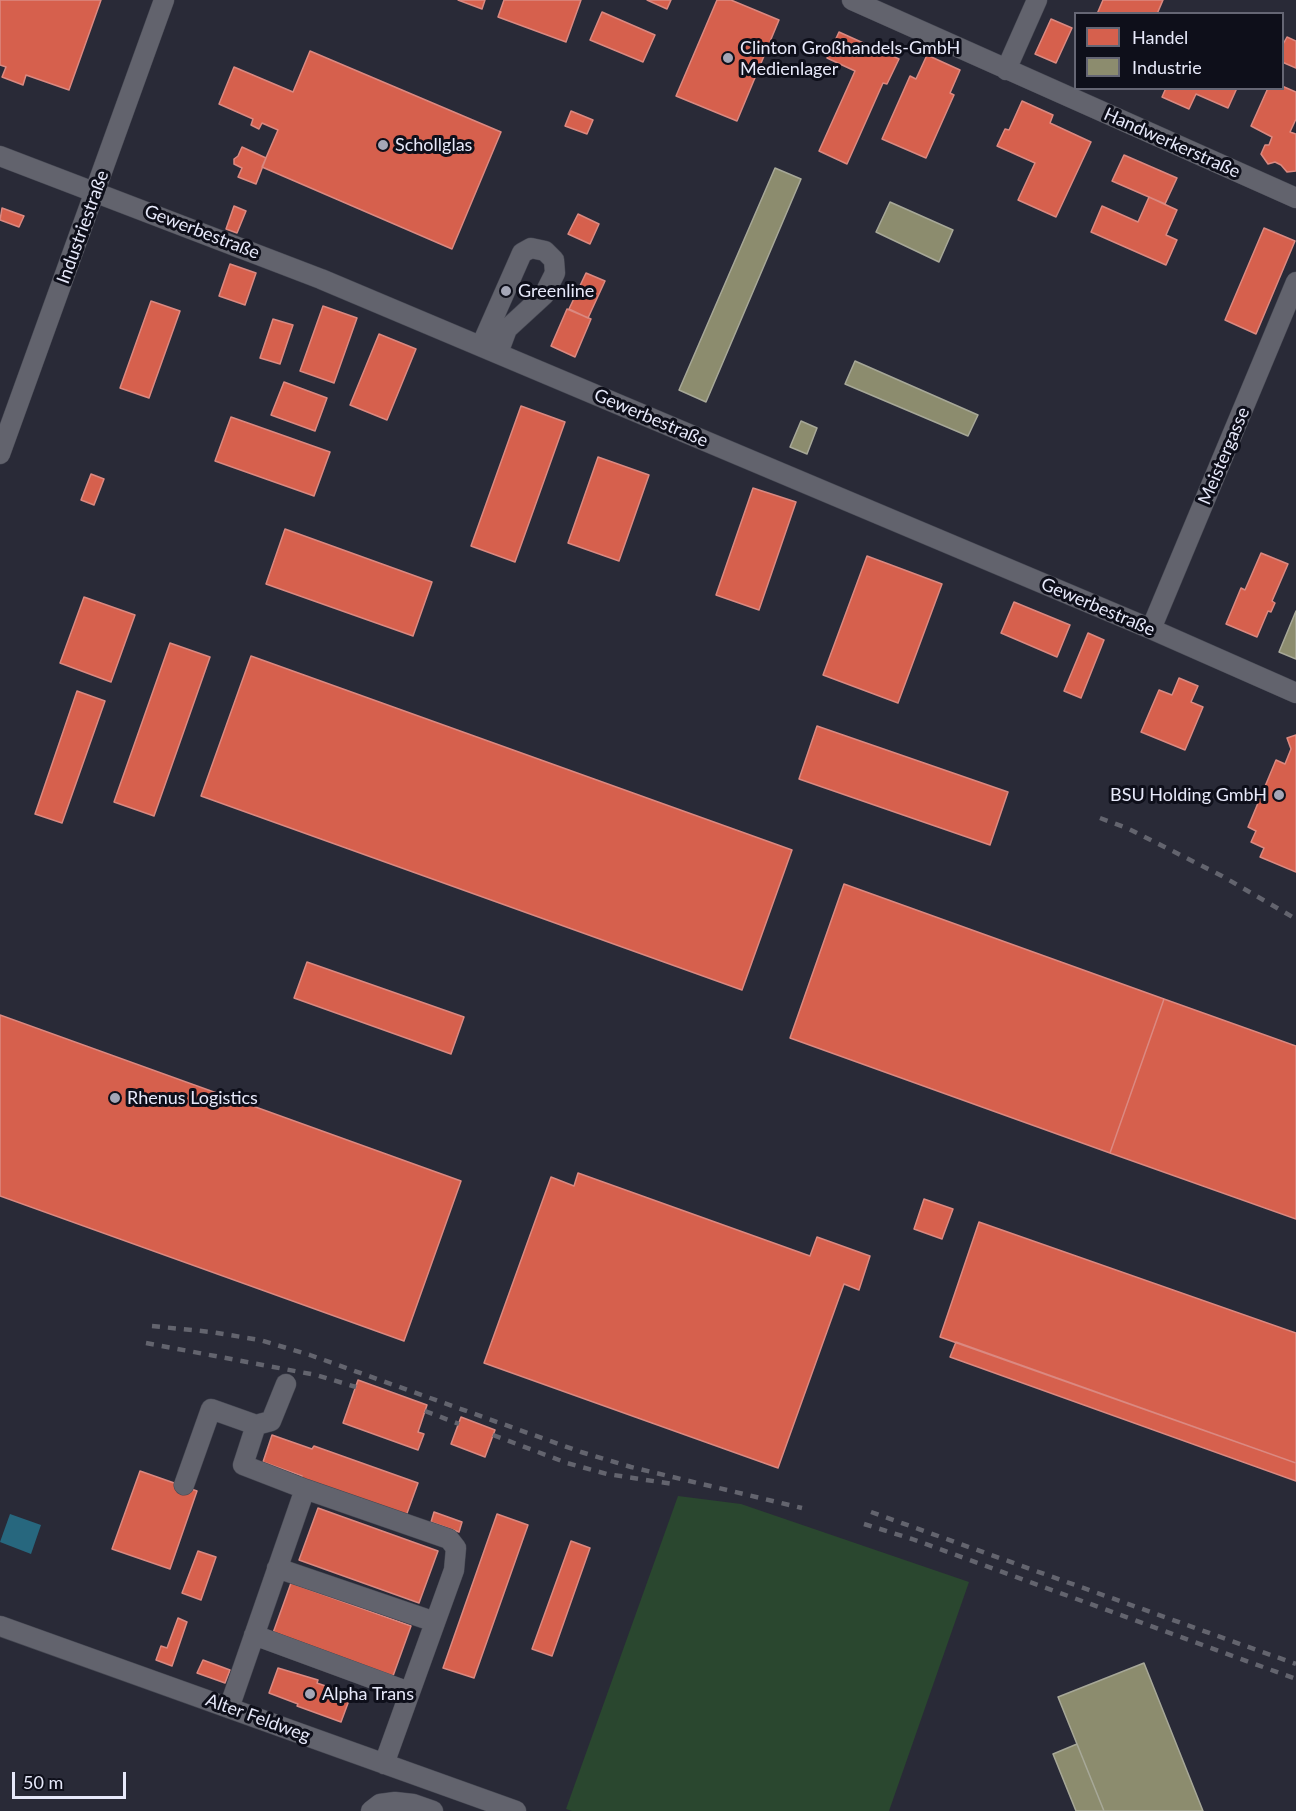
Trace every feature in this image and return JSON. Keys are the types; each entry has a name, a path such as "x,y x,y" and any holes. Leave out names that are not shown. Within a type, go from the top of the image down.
{"street":[{"name":"Industriestraße","path":"0,454 164,0"},
{"name":"Handwerkerstraße","path":"852,0 1296,198"},
{"path":"1006,70 1037,0"},
{"name":"Gewerbestraße","path":"0,156 321,279 1150,629 1296,693"},
{"path":"531,248 544,251 554,260 555,273 544,296 507,329 490,350 522,253 531,248"},
{"name":"Meistergasse","path":"1150,629 1296,282"},
{"path":"184,1485 211,1409 256,1425 271,1421 286,1384"},
{"path":"256,1425 243,1465 449,1539 456,1548 454,1570 384,1764"},
{"path":"230,1708 305,1489"},
{"path":"277,1569 435,1622"},
{"name":"Alter Feldweg","path":"0,1626 516,1811"},
{"path":"254,1635 409,1692"},
{"path":"371,1811 380,1804 395,1802 413,1804 434,1811"}],"green space":[{"path":"678,1496 741,1504 969,1582 889,1811 572,1811 566,1809"}],"water":[{"path":"10,1514 41,1525 31,1554 0,1542"}],"building: Handel":[{"path":"0,0 101,0 69,90 26,75 23,85 2,77 6,67 0,65"},
{"path":"458,0 485,0 482,9"},
{"path":"504,0 581,0 566,42 498,17"},
{"path":"647,0 671,0 667,9"},
{"name":"Clinton Großhandels-GmbH Medienlager","path":"717,0 731,0 779,20 737,121 676,96"},
{"path":"1103,0 1163,0 1158,12 1098,12"},
{"path":"602,12 655,35 643,62 590,40"},
{"path":"1051,19 1072,28 1056,63 1035,54"},
{"path":"839,32 899,59 887,84 883,83 847,164 819,151 855,71 827,58"},
{"path":"1287,37 1296,41 1296,68 1284,63 1284,42"},
{"name":"Schollglas","path":"310,51 501,132 452,249 262,167 278,130 262,123 259,129 251,125 253,119 219,104 234,67 293,92"},
{"path":"927,55 960,70 950,93 954,95 926,158 882,139 910,76 916,79"},
{"path":"1284,87 1296,92 1296,119 1290,132 1296,134 1296,171 1287,172 1275,162 1268,164 1261,154 1265,145 1269,145 1272,137 1251,126 1267,90 1284,90"},
{"path":"1165,90 1236,90 1228,108 1196,94 1189,109 1162,97"},
{"path":"1022,101 1053,115 1050,123 1091,142 1056,217 1018,200 1035,163 997,146 1005,129 1009,130"},
{"path":"571,111 593,120 587,134 565,126"},
{"path":"242,147 266,158 256,184 238,177 242,168 234,164 234,159"},
{"path":"1124,155 1177,178 1165,204 1112,181"},
{"path":"1149,197 1177,210 1166,235 1177,240 1166,265 1091,232 1102,206 1138,222"},
{"path":"234,206 246,211 237,233 226,229"},
{"path":"2,208 24,216 19,227 0,220"},
{"path":"578,214 599,224 590,244 568,234"},
{"path":"1264,228 1295,241 1256,334 1225,320"},
{"path":"230,264 256,273 245,305 219,296"},
{"path":"586,273 605,281 588,318 569,309"},
{"path":"151,301 180,311 149,398 120,388"},
{"path":"323,306 357,318 334,383 300,371"},
{"path":"567,309 591,319 575,357 551,346"},
{"path":"273,319 293,325 280,364 260,358"},
{"path":"379,334 416,349 387,420 350,405"},
{"path":"284,382 327,398 315,431 271,415"},
{"path":"521,406 565,422 515,562 471,546"},
{"path":"231,417 330,452 314,496 215,461"},
{"path":"598,457 649,475 619,561 568,543"},
{"path":"91,474 104,479 94,505 81,500"},
{"path":"753,488 796,502 759,610 716,595"},
{"path":"285,529 432,582 413,636 266,584"},
{"path":"1261,553 1288,564 1272,601 1275,603 1271,612 1268,611 1257,637 1226,624 1241,588 1245,590"},
{"path":"867,556 942,584 898,703 823,675"},
{"path":"84,597 135,615 111,682 60,663"},
{"path":"1014,602 1070,625 1057,657 1001,633"},
{"path":"1088,633 1104,640 1081,698 1064,691"},
{"path":"170,643 210,657 154,816 114,802"},
{"path":"251,656 792,850 742,990 201,796"},
{"path":"1179,678 1198,686 1191,702 1203,707 1185,750 1141,732 1159,690 1172,695"},
{"path":"77,691 105,701 62,823 35,814"},
{"path":"817,726 1008,792 990,845 799,779"},
{"name":"BSU Holding GmbH","path":"1296,735 1296,872 1260,857 1264,848 1251,842 1256,831 1248,827 1276,760 1285,764 1291,749 1287,738"},
{"path":"844,884 1164,999 1110,1153 790,1038"},
{"path":"307,962 464,1017 451,1054 294,998"},
{"path":"1164,999 1296,1046 1296,1219 1110,1153"},
{"name":"Rhenus Logistics","path":"0,1015 461,1181 404,1341 0,1196"},
{"path":"578,1173 810,1256 817,1237 870,1256 859,1290 844,1284 778,1468 484,1363 551,1177 574,1186"},
{"path":"924,1199 953,1209 942,1239 914,1229"},
{"path":"979,1222 1296,1333 1296,1463 940,1337"},
{"path":"956,1342 1296,1463 1296,1481 950,1357"},
{"path":"358,1380 427,1405 418,1432 424,1434 418,1450 343,1423"},
{"path":"461,1417 495,1430 485,1457 451,1444"},
{"path":"272,1435 312,1449 314,1446 418,1483 406,1516 263,1462"},
{"path":"140,1471 197,1491 170,1569 112,1549"},
{"path":"318,1508 438,1551 419,1603 299,1560"},
{"path":"434,1512 462,1522 459,1532 431,1522"},
{"path":"497,1514 528,1525 474,1678 443,1668"},
{"path":"571,1541 590,1548 552,1656 532,1649"},
{"path":"198,1551 216,1557 201,1600 182,1593"},
{"path":"291,1583 411,1626 393,1676 273,1633"},
{"path":"178,1618 187,1622 172,1666 156,1660 161,1646 167,1648"},
{"path":"203,1660 230,1670 225,1683 197,1673"},
{"name":"Alpha Trans","path":"278,1668 318,1680 317,1683 351,1695 341,1722 269,1693"}],"building: Industrie":[{"path":"775,168 801,179 706,402 679,390"},
{"path":"890,202 953,230 939,262 876,232"},
{"path":"855,361 978,415 968,436 845,384"},
{"path":"801,421 817,428 807,454 790,447"},
{"path":"1296,611 1296,659 1279,652"},
{"path":"1144,1663 1203,1811 1104,1811 1058,1697"},
{"path":"1077,1744 1104,1811 1076,1811 1053,1754"}],"railway":[{"path":"1100,818 1127,828 1222,876 1296,919"},
{"path":"152,1326 260,1340 310,1355 581,1452 631,1467 802,1508"},
{"path":"146,1343 316,1375 356,1387"},
{"path":"425,1411 459,1424"},
{"path":"493,1435 567,1463 607,1474 673,1484"},
{"path":"871,1512 1296,1664"},
{"path":"864,1524 912,1539 1296,1679"}],"place":[{"name":"Clinton Großhandels-GmbH Medienlager","path":"728,58"},
{"name":"Schollglas","path":"383,145"},
{"name":"Greenline","path":"506,291"},
{"name":"BSU Holding GmbH","path":"1279,795"},
{"name":"Rhenus Logistics","path":"115,1098"},
{"name":"Alpha Trans","path":"310,1694"}]}
